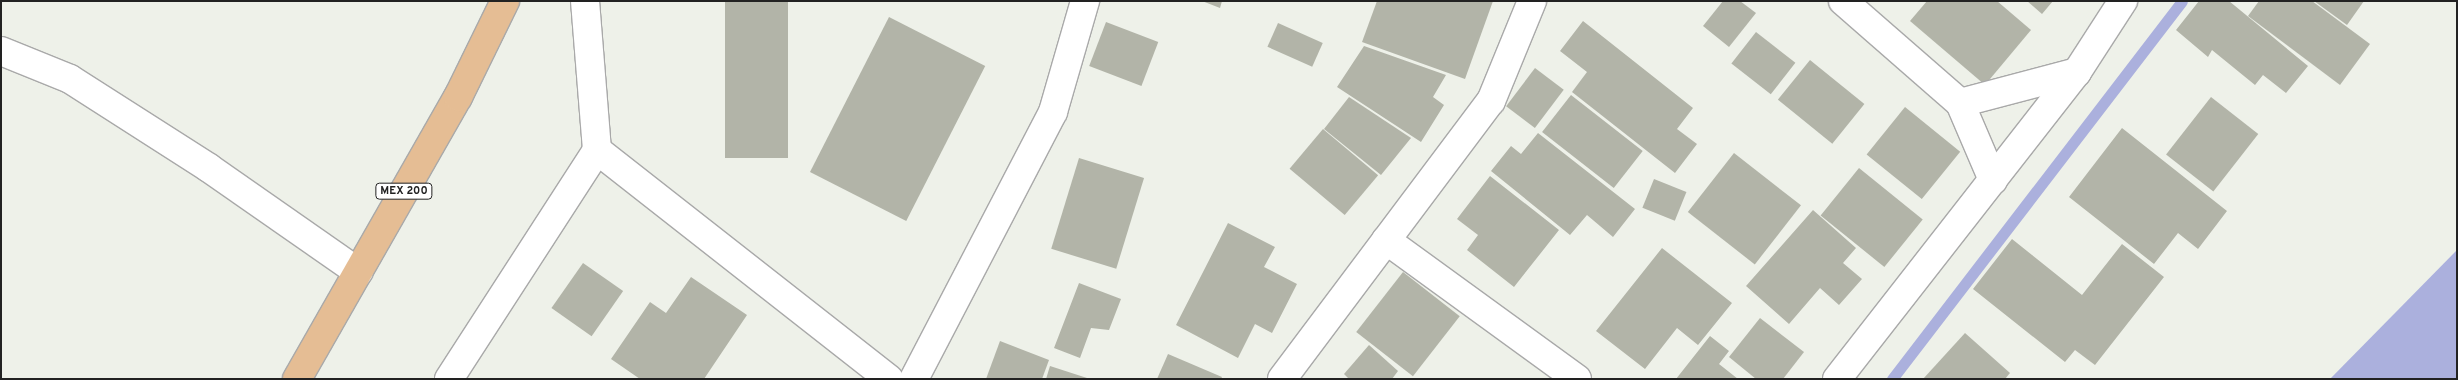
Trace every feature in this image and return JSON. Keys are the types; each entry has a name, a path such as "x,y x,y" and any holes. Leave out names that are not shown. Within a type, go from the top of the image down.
{"highway":[{"name":"MEX 200","path":"297,379 458,97 505,1"}],"street":[{"path":"449,379 597,150 585,1"},
{"path":"914,379 1053,112 1085,1"},
{"path":"1282,379 1491,101 1532,1"},
{"path":"1843,1 1960,103 1993,180"},
{"path":"1836,379 2077,72 2123,1"},
{"path":"1,50 70,79 209,168 358,272"},
{"path":"1960,103 2077,72"},
{"path":"597,150 889,379"},
{"path":"1386,240 1577,379"}],"water":[{"path":"2457,250 2457,379 2330,379"}],"building":[{"path":"725,1 788,1 788,158 725,158"},
{"path":"1202,1 1222,1 1220,8"},
{"path":"1377,1 1493,1 1465,79 1362,42"},
{"path":"1723,1 1740,1 1756,13 1729,47 1703,26"},
{"path":"1927,1 1997,1 2031,30 1985,85 1910,21"},
{"path":"2027,1 2053,1 2042,14"},
{"path":"2199,1 2229,1 2308,66 2286,93 2263,75 2255,85 2212,50 2208,57 2176,30"},
{"path":"2259,1 2312,1 2370,44 2340,85 2248,16"},
{"path":"2314,1 2364,1 2347,25"},
{"path":"889,17 985,66 906,221 810,172"},
{"path":"1583,21 1693,108 1677,129 1697,144 1675,173 1572,92 1587,72 1560,51"},
{"path":"1106,22 1158,42 1141,86 1089,66"},
{"path":"1278,23 1323,43 1312,67 1267,47"},
{"path":"1756,32 1795,63 1771,94 1731,64"},
{"path":"1364,46 1446,75 1433,97 1444,105 1421,142 1337,87"},
{"path":"1810,60 1864,104 1832,144 1778,100"},
{"path":"1535,68 1564,90 1535,128 1506,106"},
{"path":"1571,95 1643,151 1614,188 1542,132"},
{"path":"1349,97 1411,138 1381,175 1324,129"},
{"path":"2211,97 2258,134 2213,191 2166,155"},
{"path":"1905,107 1960,152 1922,199 1867,154"},
{"path":"2122,128 2227,211 2198,249 2178,233 2154,264 2069,197"},
{"path":"1323,129 1378,175 1345,215 1290,169"},
{"path":"1538,133 1635,209 1613,237 1587,215 1570,235 1491,171 1511,146 1521,154"},
{"path":"1734,153 1801,205 1755,264 1688,212"},
{"path":"1079,158 1144,178 1116,269 1051,249"},
{"path":"1859,168 1923,220 1884,267 1821,215"},
{"path":"1490,176 1559,230 1514,287 1467,250 1478,235 1457,219"},
{"path":"1654,179 1686,192 1675,221 1642,208"},
{"path":"1813,210 1856,248 1843,263 1862,279 1839,305 1820,288 1789,324 1746,286"},
{"path":"1228,223 1275,247 1264,267 1297,284 1272,333 1255,324 1238,358 1176,325"},
{"path":"2012,239 2082,295 2122,244 2164,277 2095,365 2075,350 2065,362 1973,289"},
{"path":"1662,248 1732,303 1698,345 1677,328 1645,369 1596,331"},
{"path":"583,263 623,291 592,336 551,308"},
{"path":"1403,272 1460,316 1413,376 1356,332"},
{"path":"691,277 747,315 704,379 640,379 611,359 650,302 666,313"},
{"path":"1079,283 1121,299 1109,330 1091,328 1080,358 1054,348"},
{"path":"1760,318 1804,352 1783,379 1756,379 1729,357"},
{"path":"1965,333 2010,373 2005,379 1923,379"},
{"path":"1710,336 1729,351 1719,364 1738,379 1676,379"},
{"path":"1000,341 1049,360 1042,379 986,379"},
{"path":"1369,345 1398,371 1392,379 1349,379 1344,374"},
{"path":"1168,354 1222,377 1221,379 1157,379"},
{"path":"1050,366 1087,378 1087,379 1046,379"}],"waterway":[{"path":"1892,379 2182,1"}]}
